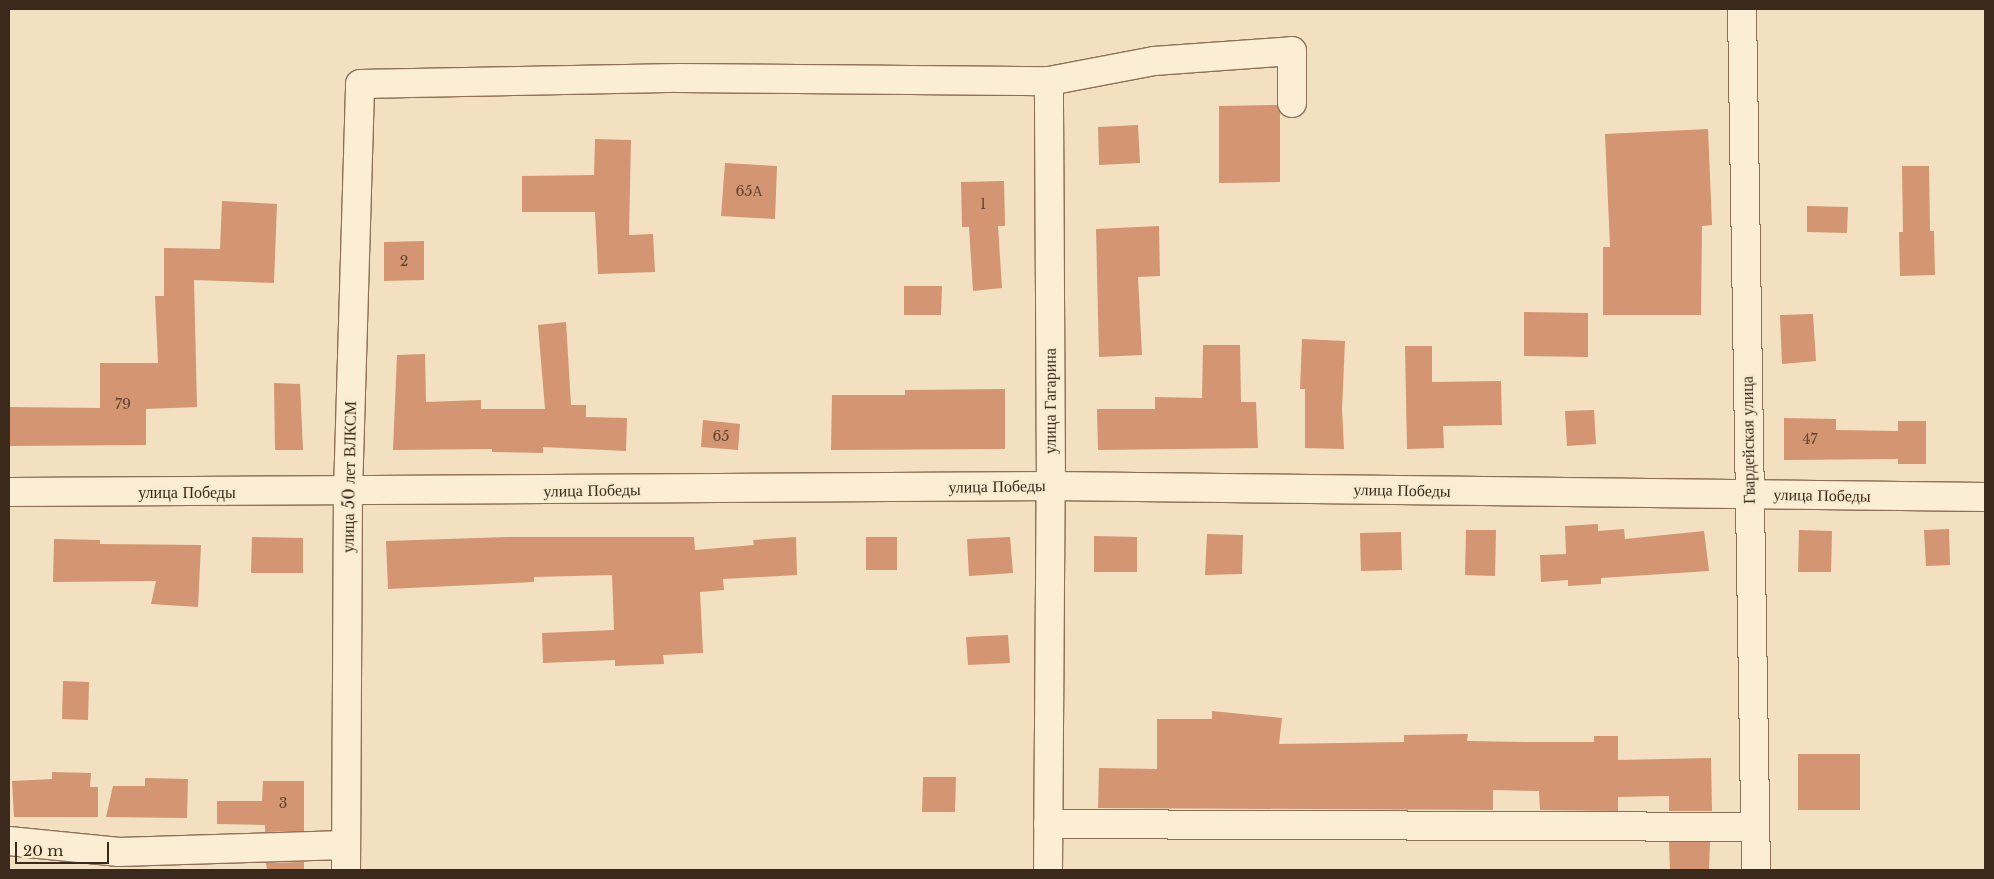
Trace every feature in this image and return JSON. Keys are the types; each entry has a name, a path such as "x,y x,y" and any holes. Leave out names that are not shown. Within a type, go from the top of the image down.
{"street":[{"name":"Гвардейская улица","path":"1742,9 1756,870"},
{"path":"1049,81 1154,60 1292,51 1292,103"},
{"name":"улица 50 лет ВЛКСМ","path":"346,858 348,493 360,84 679,78 1049,81"},
{"name":"улица Гагарина","path":"1048,870 1051,486 1049,81"},
{"name":"улица Победы","path":"9,492 348,493 1051,486 1985,497"},
{"path":"1048,824 1755,827"},
{"path":"9,841 119,852 346,858"}],"building":[{"path":"1277,105 1280,112 1280,182 1219,183 1219,106"},
{"path":"1138,125 1140,163 1099,165 1098,127"},
{"path":"1708,129 1712,225 1702,226 1701,315 1603,315 1603,247 1610,247 1605,134"},
{"path":"595,139 631,140 629,235 653,234 655,272 598,274 595,212 522,212 522,176 594,175"},
{"path":"725,163 777,166 775,219 721,216"},
{"path":"1902,166 1929,166 1930,231 1934,231 1935,275 1900,276 1899,232 1903,232"},
{"path":"1004,181 1005,226 998,226 1002,288 973,291 969,227 962,227 961,182"},
{"path":"222,201 277,204 274,283 194,280 197,407 146,409 146,445 9,446 9,407 100,408 100,363 158,363 155,296 164,296 164,248 220,249"},
{"path":"1807,206 1848,207 1847,233 1807,232"},
{"path":"1159,226 1160,276 1138,277 1142,355 1099,357 1096,229"},
{"path":"424,241 424,280 384,281 384,242"},
{"path":"904,286 942,286 941,315 904,315"},
{"path":"1524,312 1588,313 1588,357 1524,356"},
{"path":"1813,314 1816,361 1782,364 1780,315"},
{"path":"566,322 571,405 586,405 586,417 627,418 626,451 543,447 543,453 492,452 492,449 393,450 397,355 425,354 426,402 481,400 481,409 545,409 538,325"},
{"path":"1302,339 1345,341 1342,409 1344,449 1305,448 1305,389 1300,389"},
{"path":"1203,345 1240,345 1241,402 1256,402 1258,448 1098,450 1097,409 1155,409 1155,397 1202,398"},
{"path":"1405,346 1432,346 1432,382 1501,381 1502,425 1443,426 1444,448 1407,449"},
{"path":"274,383 300,384 303,450 275,450"},
{"path":"1005,389 1005,449 831,450 832,395 905,395 905,390"},
{"path":"1594,410 1596,444 1567,446 1565,411"},
{"path":"1784,418 1836,419 1836,430 1898,431 1898,421 1926,421 1926,464 1898,464 1898,459 1784,460"},
{"path":"703,420 740,424 738,450 701,447"},
{"path":"1598,524 1598,531 1624,529 1625,539 1704,531 1709,571 1601,578 1601,584 1568,586 1568,580 1541,582 1540,555 1566,554 1565,526"},
{"path":"1949,529 1950,565 1926,566 1924,530"},
{"path":"1466,530 1496,530 1495,576 1465,575"},
{"path":"1799,530 1832,531 1831,572 1798,572"},
{"path":"1401,532 1402,570 1361,571 1360,533"},
{"path":"1207,534 1243,535 1242,574 1205,575"},
{"path":"1094,536 1137,537 1137,572 1094,572"},
{"path":"252,537 303,538 303,573 251,573"},
{"path":"508,537 694,537 695,550 754,545 753,540 796,537 797,575 723,579 724,590 700,592 703,653 663,655 664,664 615,666 615,660 543,663 542,633 614,630 612,575 534,577 534,582 388,589 386,541"},
{"path":"866,537 897,537 897,570 866,570"},
{"path":"1010,537 1013,573 969,576 967,539"},
{"path":"54,539 100,540 100,544 201,545 198,607 151,604 156,581 53,582"},
{"path":"1008,635 1010,663 968,665 966,637"},
{"path":"63,681 89,682 88,720 62,719"},
{"path":"1212,711 1282,718 1279,744 1404,742 1404,735 1468,734 1467,741 1527,742 1594,742 1594,736 1618,736 1618,760 1711,758 1712,811 1669,811 1669,796 1618,797 1618,811 1540,810 1539,791 1493,790 1493,810 1098,808 1099,768 1157,769 1157,719 1212,719"},
{"path":"1798,754 1860,754 1860,810 1798,810"},
{"path":"52,772 91,773 90,787 98,787 98,817 14,817 12,781 52,779"},
{"path":"923,777 956,777 955,812 922,812"},
{"path":"145,778 188,779 187,818 106,817 113,786 145,786"},
{"path":"263,781 304,781 304,831 265,832 265,825 217,824 217,801 262,801"},
{"path":"1669,842 1710,842 1709,870 1670,870"},
{"path":"304,862 304,870 267,870 266,863"}]}
